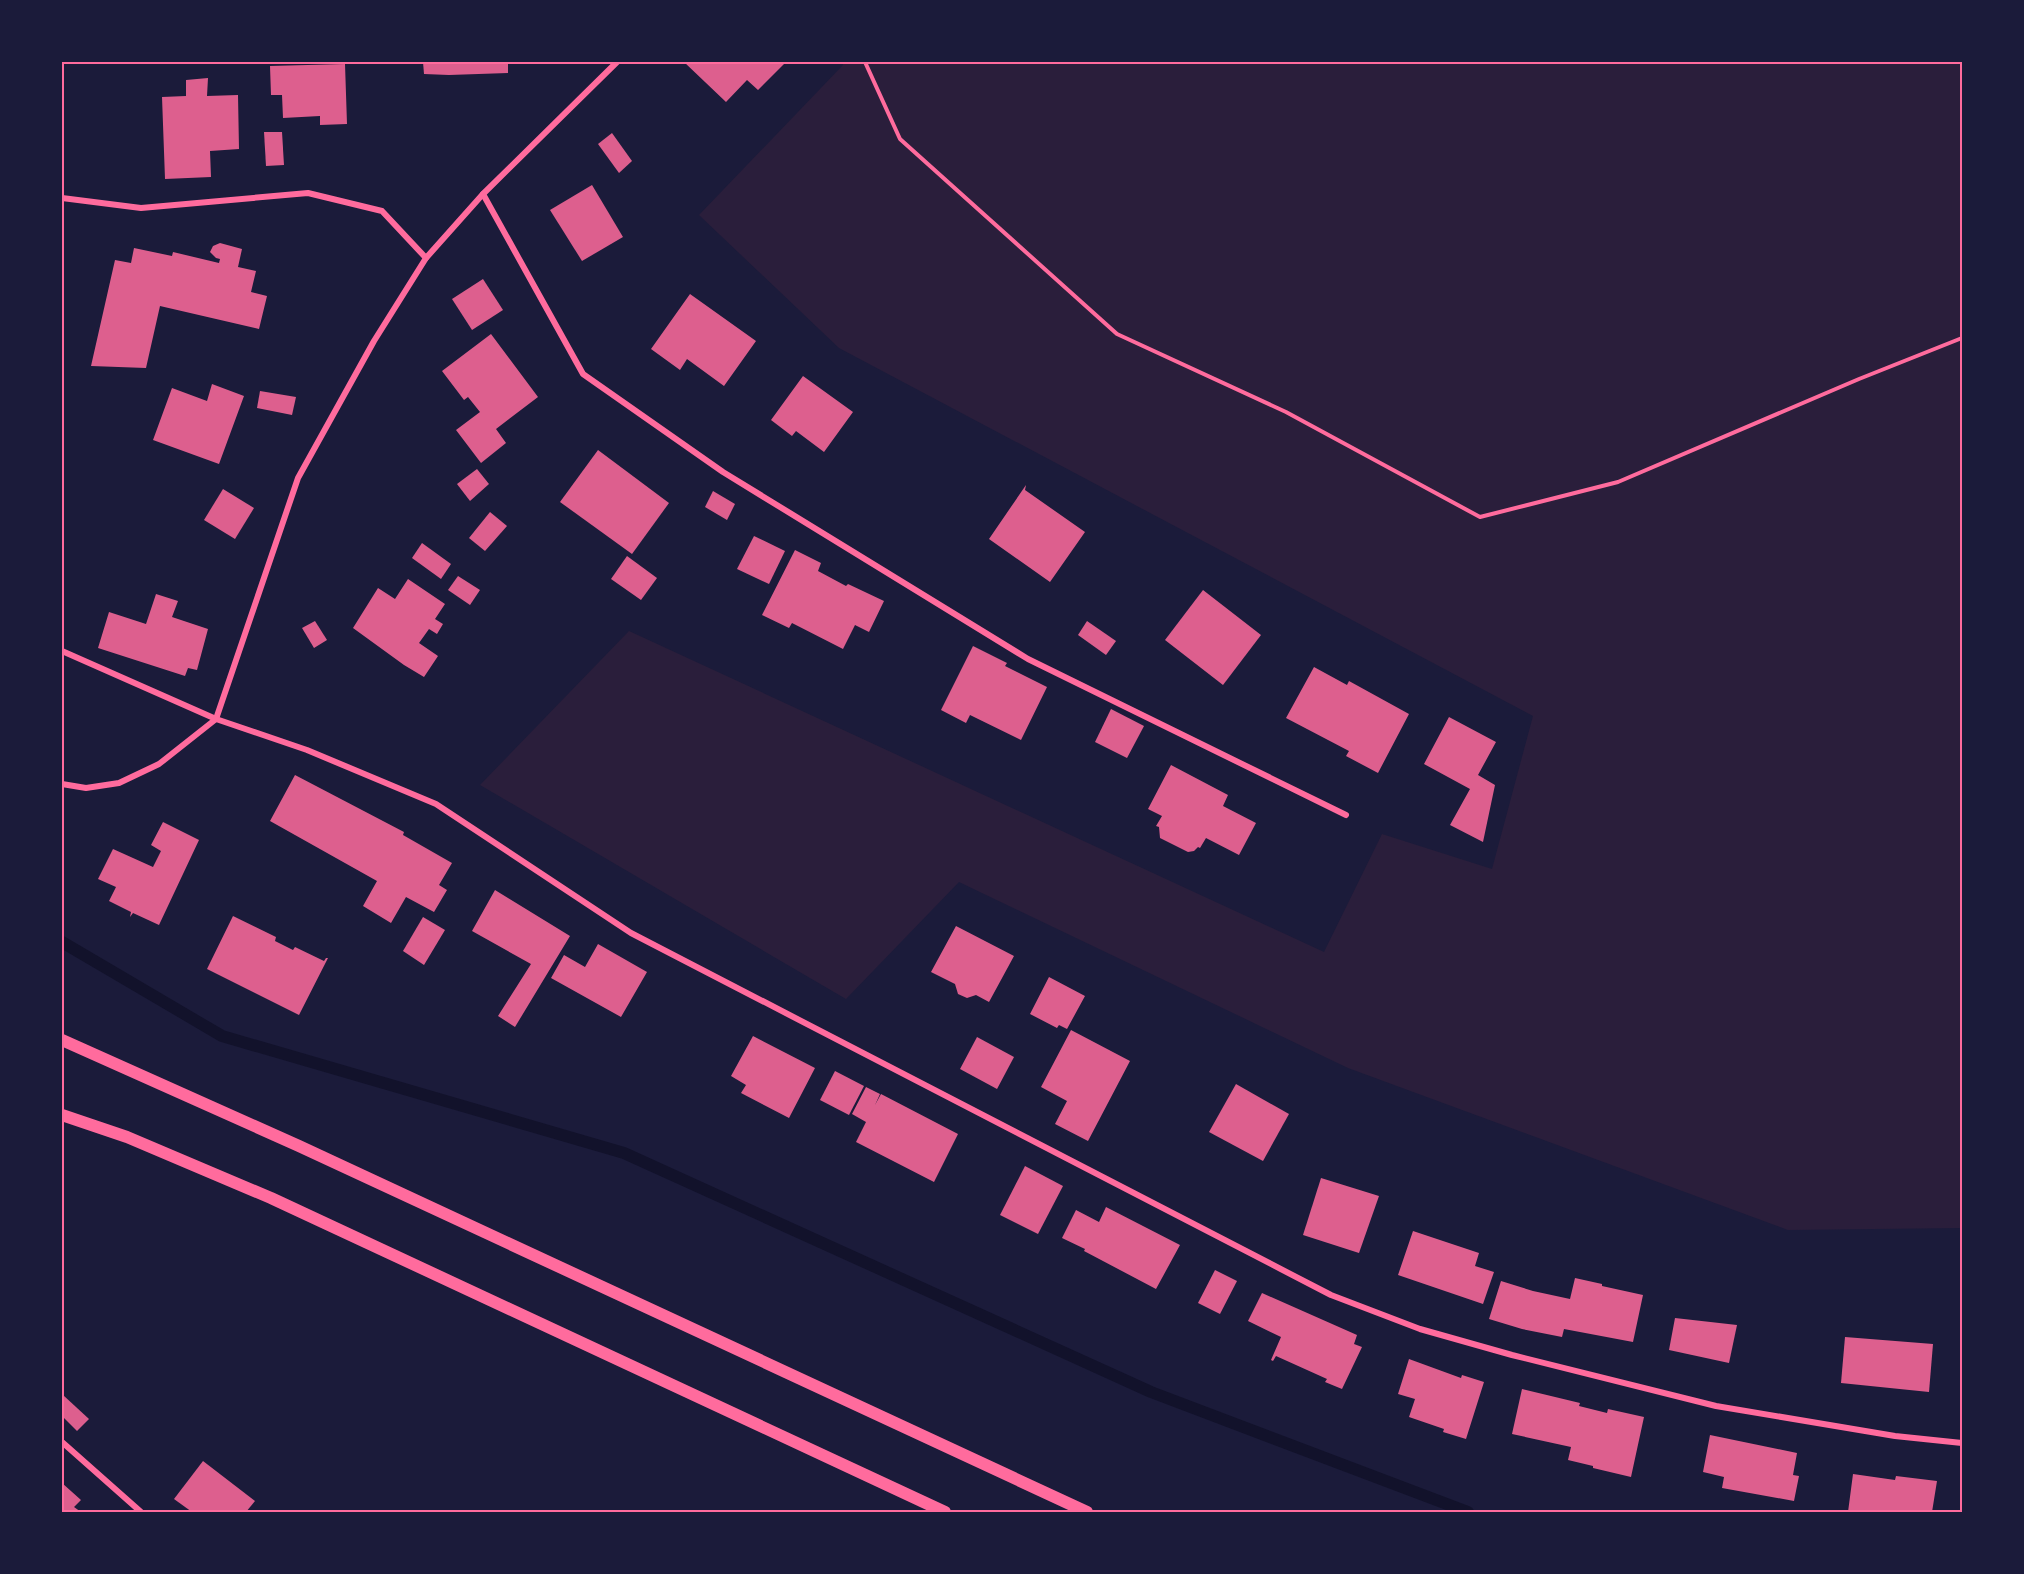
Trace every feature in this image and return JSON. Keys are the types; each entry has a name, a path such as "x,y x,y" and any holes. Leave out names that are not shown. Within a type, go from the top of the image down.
{"main road":[{"path":"62,1040 310,1150 1087,1512"},
{"path":"62,1115 127,1137 271,1198 945,1512"}],"street":[{"path":"62,784 86,788 119,783 159,764 216,719 298,478 374,341 426,258 483,194 617,62"},
{"path":"62,198 141,208 308,193 382,211 426,258"},
{"path":"483,194 583,374 723,472 1028,659 1346,816"},
{"path":"62,651 216,719 307,750 436,804 631,933 1331,1295 1420,1329 1512,1355 1716,1406 1895,1436 1962,1443"},
{"path":"62,1442 141,1512"}],"path":[{"path":"865,62 900,139 1117,334 1286,412 1480,517 1618,482 1859,379 1962,338"}],"shaded area":[{"path":"842,62 1962,62 1962,1228 1788,1230 1348,1068 959,882 846,999 480,785 629,631 1324,952 1382,834 1492,869 1533,716 839,348 699,215 843,65"}],"building":[{"path":"423,62 508,62 508,73 424,74"},
{"path":"684,62 786,62 758,90 747,80 726,102"},
{"path":"345,64 347,124 320,125 320,116 283,118 282,95 271,95 270,66"},
{"path":"208,78 207,96 238,95 239,149 210,151 211,177 165,179 162,97 186,96 186,80"},
{"path":"264,132 282,132 284,165 266,166"},
{"path":"612,133 632,161 619,173 598,144"},
{"path":"592,185 623,237 582,261 550,210"},
{"path":"220,243 242,249 238,267 256,271 251,292 267,296 259,329 160,306 146,368 91,366 115,260 131,263 134,248 172,256 173,252 219,263 220,259 210,252 213,246"},
{"path":"483,279 503,310 472,330 452,299"},
{"path":"690,294 756,341 724,386 687,359 680,370 651,349"},
{"path":"491,334 538,397 496,429 506,443 481,463 456,430 480,412 468,397 464,400 442,371"},
{"path":"803,376 853,412 824,452 796,431 792,436 771,420"},
{"path":"212,384 244,396 219,464 153,440 172,388 207,401"},
{"path":"260,391 296,397 292,415 257,408"},
{"path":"598,450 669,503 632,554 560,502"},
{"path":"477,469 489,484 470,501 457,484"},
{"path":"1026,485 1025,490 1085,532 1050,582 989,539"},
{"path":"223,489 254,508 235,539 204,520"},
{"path":"713,491 735,504 727,520 705,507"},
{"path":"490,512 507,526 485,551 469,538"},
{"path":"754,536 785,551 769,584 737,569"},
{"path":"422,543 451,564 441,579 412,558"},
{"path":"795,550 821,563 818,571 846,586 848,584 884,601 869,632 855,625 843,649 792,623 789,628 762,615"},
{"path":"627,556 657,578 641,600 611,579"},
{"path":"458,576 480,590 470,605 448,590"},
{"path":"408,579 445,604 435,619 443,624 437,634 429,629 419,643 438,656 424,677 353,628 378,588 395,599"},
{"path":"1203,590 1261,635 1223,685 1165,640"},
{"path":"156,594 178,601 172,617 208,629 197,670 188,668 185,676 98,648 109,612 146,624"},
{"path":"315,621 327,640 314,648 302,628"},
{"path":"1087,621 1116,641 1106,655 1078,635"},
{"path":"973,646 1007,663 1005,666 1047,687 1021,740 970,715 966,723 941,710"},
{"path":"1314,667 1347,685 1349,681 1409,714 1378,773 1346,756 1349,751 1286,718"},
{"path":"1111,709 1144,726 1127,758 1095,742"},
{"path":"1449,717 1496,742 1478,775 1495,785 1483,842 1450,825 1470,789 1424,764"},
{"path":"1171,765 1228,795 1223,806 1256,823 1239,855 1206,838 1200,848 1188,852 1160,838 1159,827 1156,826 1162,816 1148,809"},
{"path":"295,775 404,832 403,835 452,863 439,885 447,890 434,912 406,897 391,923 363,906 377,881 270,821"},
{"path":"163,822 199,840 159,925 133,913 130,917 131,912 109,901 116,887 98,879 113,849 153,867 161,851 151,845"},
{"path":"495,890 570,936 515,1027 498,1016 531,964 472,931"},
{"path":"233,916 276,937 275,941 293,950 295,947 324,961 328,958 299,1015 207,969"},
{"path":"423,917 445,930 424,965 403,951"},
{"path":"956,926 1014,956 989,1002 976,995 967,998 958,994 955,984 931,972"},
{"path":"598,944 647,972 621,1017 551,978 564,955 585,967"},
{"path":"1049,977 1085,996 1067,1029 1059,1025 1057,1028 1030,1014"},
{"path":"1071,1030 1130,1061 1088,1141 1055,1124 1067,1101 1041,1087"},
{"path":"753,1036 815,1068 789,1118 741,1093 746,1085 731,1076"},
{"path":"977,1037 1014,1057 997,1089 960,1069"},
{"path":"835,1071 864,1086 849,1115 820,1100"},
{"path":"1236,1084 1289,1114 1263,1161 1209,1132"},
{"path":"866,1087 880,1094 875,1105 881,1094 958,1134 934,1182 856,1142 866,1122 852,1114"},
{"path":"1025,1166 1063,1186 1038,1234 1000,1215"},
{"path":"1321,1178 1379,1196 1359,1253 1303,1235"},
{"path":"1106,1207 1180,1245 1156,1289 1062,1238 1076,1210 1099,1222"},
{"path":"1413,1231 1479,1253 1475,1266 1494,1272 1483,1304 1398,1275"},
{"path":"1215,1270 1237,1281 1220,1314 1198,1303"},
{"path":"1575,1278 1643,1295 1633,1342 1564,1329 1562,1337 1522,1329 1489,1319 1501,1281 1570,1299"},
{"path":"1262,1293 1357,1335 1354,1344 1362,1347 1342,1389 1325,1382 1327,1379 1276,1356 1273,1361 1271,1360 1281,1337 1248,1321"},
{"path":"1675,1318 1737,1325 1729,1363 1669,1350"},
{"path":"1845,1337 1933,1344 1929,1392 1841,1383"},
{"path":"1409,1359 1461,1378 1462,1375 1484,1382 1466,1439 1409,1417 1415,1399 1398,1394"},
{"path":"1522,1389 1580,1403 1579,1406 1607,1413 1608,1409 1644,1417 1631,1477 1568,1460 1571,1447 1512,1434"},
{"path":"63,1395 89,1419 77,1431 62,1416"},
{"path":"1710,1435 1797,1453 1793,1475 1799,1476 1794,1501 1722,1488 1724,1477 1703,1472"},
{"path":"203,1461 255,1501 246,1512 192,1512 174,1499"},
{"path":"1853,1474 1895,1480 1896,1476 1937,1481 1932,1512 1848,1512"},
{"path":"62,1483 81,1500 74,1507 81,1512 62,1512"}],"waterway":[{"path":"62,942 222,1036 624,1153 1151,1392 1468,1512"}]}
